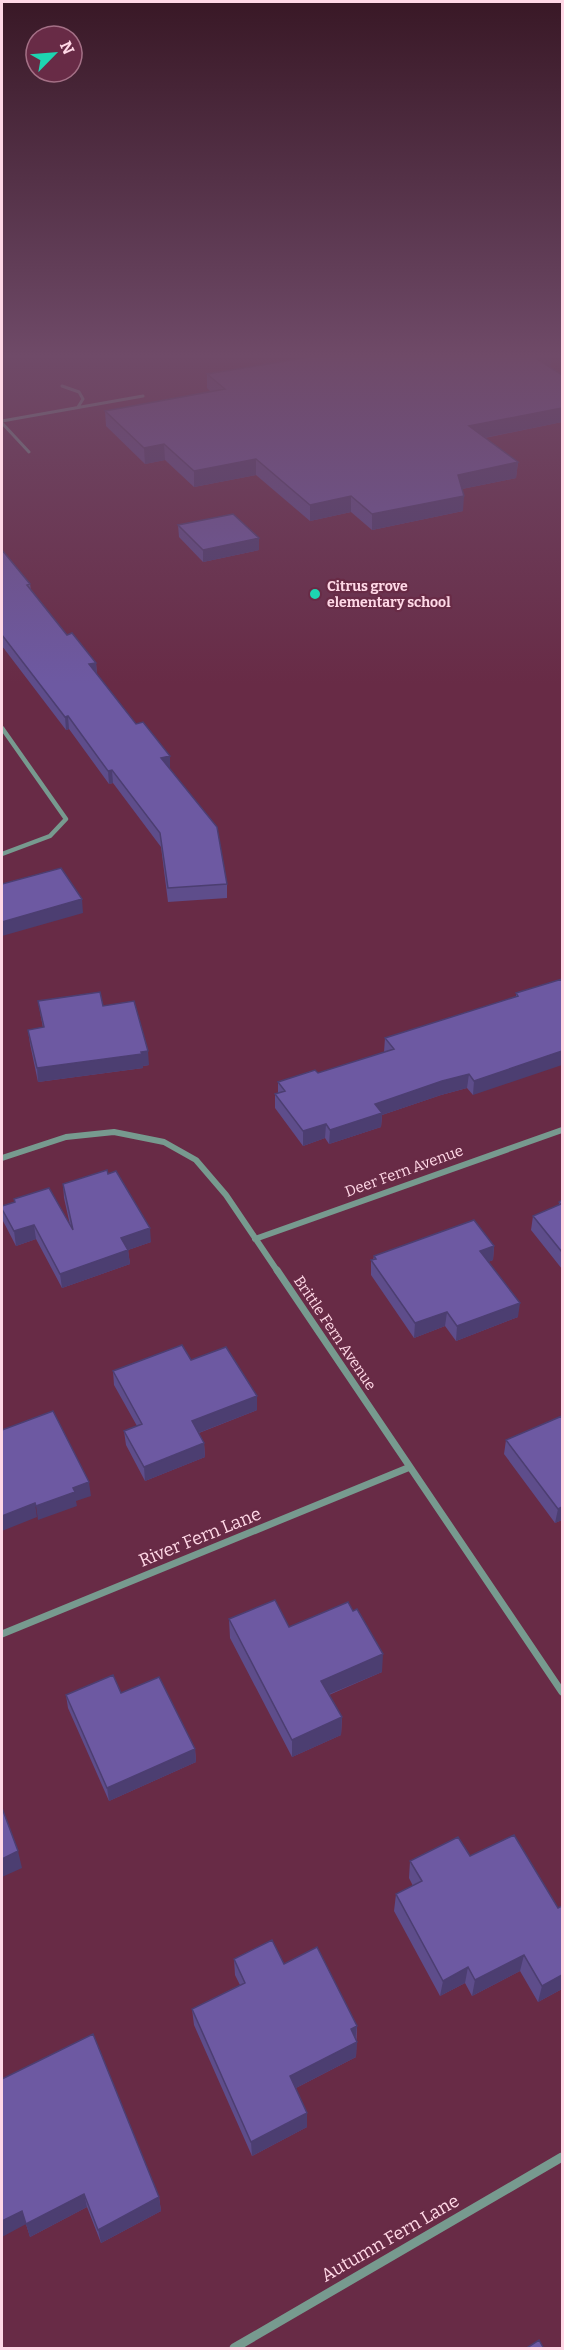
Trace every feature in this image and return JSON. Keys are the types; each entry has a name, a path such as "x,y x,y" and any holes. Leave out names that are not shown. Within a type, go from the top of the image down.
{"street":[{"path":"2,728 66,819 50,836 2,854"},
{"name":"Deer Fern Avenue","path":"255,1239 562,1130"},
{"name":"Brittle Fern Avenue","path":"2,1158 66,1137 114,1132 164,1143 196,1160 226,1195 562,1692"},
{"name":"River Fern Lane","path":"2,1634 410,1467"},
{"path":"554,1680 562,1676"},
{"name":"Autumn Fern Lane","path":"234,2349 562,2157"}],"building":[{"path":"187,465 227,465 194,471"},
{"path":"263,465 506,465 458,475 464,496 372,514 351,496 310,505"},
{"path":"233,514 259,538 203,550 178,525"},
{"path":"2,550 67,635 72,633 96,663 89,664 136,724 143,722 170,756 161,758 217,827 227,884 168,888 160,833 112,770 108,771 68,716 65,717 2,635"},
{"path":"61,868 82,899 2,922 2,884"},
{"path":"562,979 562,1051 474,1081 469,1074 442,1081 375,1104 382,1113 330,1130 326,1124 303,1131 275,1094 285,1091 278,1082 315,1070 318,1073 394,1049 385,1038 518,996 516,993"},
{"path":"100,992 103,1006 134,1001 148,1051 141,1052 142,1054 37,1068 28,1030 44,1027 38,1001"},
{"path":"107,1170 108,1174 116,1171 150,1228 121,1238 128,1250 60,1274 34,1225 14,1231 2,1206 15,1202 14,1199 49,1188 73,1230 63,1184"},
{"path":"562,1200 562,1252 533,1216 561,1204 559,1202"},
{"path":"474,1220 494,1246 480,1251 520,1303 457,1326 447,1312 415,1323 371,1260 376,1259 374,1256"},
{"path":"182,1345 191,1360 226,1347 257,1396 192,1421 204,1443 144,1467 124,1431 142,1424 113,1371"},
{"path":"53,1411 89,1482 73,1488 75,1492 36,1506 35,1503 2,1516 2,1430"},
{"path":"562,1416 562,1507 558,1509 506,1440"},
{"path":"275,1600 289,1627 348,1602 353,1611 357,1609 383,1654 321,1681 342,1717 292,1740 229,1619"},
{"path":"113,1675 121,1693 159,1677 195,1749 107,1788 66,1695"},
{"path":"2,1808 18,1851 2,1859"},
{"path":"514,1835 558,1908 562,1906 562,1975 542,1986 524,1955 475,1980 468,1967 443,1981 396,1894 422,1881 410,1861 458,1837 470,1856"},
{"path":"272,1940 284,1964 317,1947 357,2026 351,2029 357,2042 290,2076 307,2113 251,2142 192,2009 245,1983 234,1959"},
{"path":"93,2034 159,2197 98,2230 84,2194 26,2224 22,2211 2,2221 2,2079"},
{"path":"539,2340 544,2349 525,2349"}],"place":[{"name":"Citrus grove elementary school","path":"315,594"}]}
